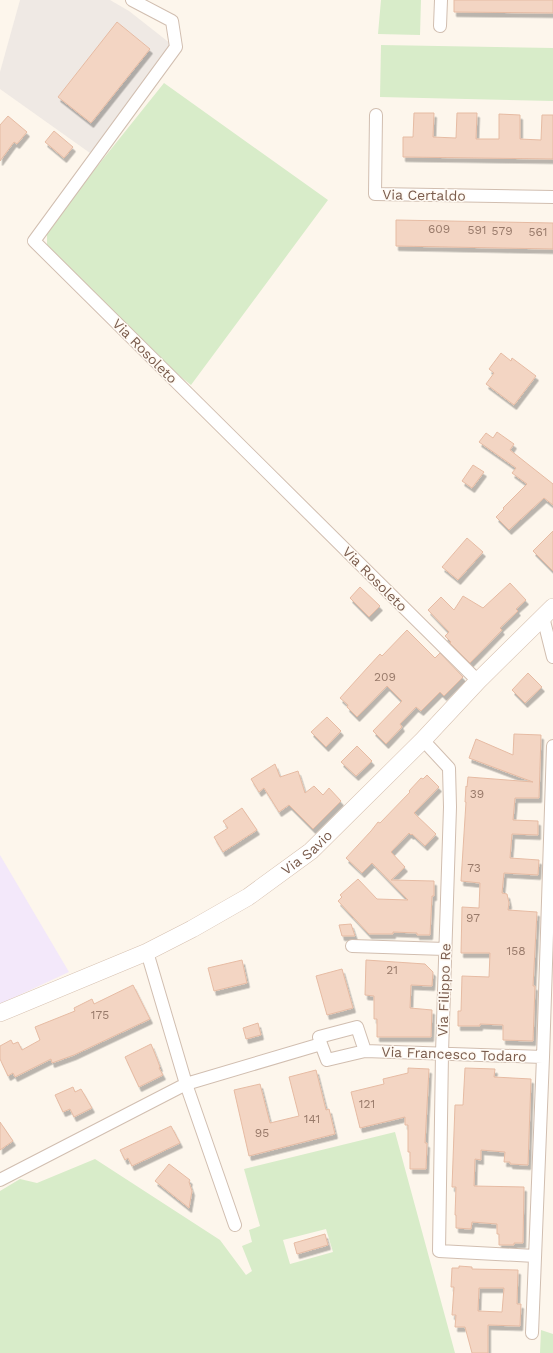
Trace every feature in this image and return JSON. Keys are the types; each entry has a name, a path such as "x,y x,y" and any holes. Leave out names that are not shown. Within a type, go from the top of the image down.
{"street":[{"name":"Via Rosoleto","path":"132,0 172,21 176,47 34,241 478,681"},
{"path":"440,26 441,0"},
{"name":"Via Certaldo","path":"376,115 375,194 553,197"},
{"name":"Via Savio","path":"0,1013 147,952 248,898 311,851 423,740 478,681 548,612"},
{"path":"548,612 553,657"},
{"name":"Via Filippo Re","path":"423,740 449,768 450,807 442,1053 439,1251 535,1256"},
{"path":"532,1333 553,746"},
{"path":"352,946 445,949"},
{"path":"147,952 186,1084 234,1225"},
{"name":"Via Francesco Todaro","path":"365,1051 357,1027 319,1037 327,1060 365,1051 543,1057"},
{"name":"Via Francesco Todaro","path":"0,1180 186,1084 321,1044"}],"shaded area":[{"path":"20,0 110,0 129,11 171,44 90,153 0,89 0,72"},
{"path":"0,855 69,972 0,1004"}],"green space":[{"path":"381,0 421,0 420,35 378,34"},
{"path":"381,45 553,48 553,101 380,97"},
{"path":"164,83 328,200 191,385 137,342 47,247 47,229"},
{"path":"395,1132 455,1353 0,1353 0,1191 20,1179 37,1183 95,1159 220,1240 246,1275 252,1271 242,1246 252,1242 249,1230 260,1226 244,1169","holes":["326,1229 333,1252 290,1264 283,1240"]},
{"path":"541,1330 553,1334 553,1353 540,1353"}],"building":[{"path":"454,0 553,0 553,13 454,12"},
{"path":"117,22 150,49 91,123 58,97"},
{"path":"414,113 434,113 433,137 456,138 457,113 477,113 476,139 499,139 499,114 520,115 520,139 541,140 542,115 553,115 553,159 403,157 403,137 413,137"},
{"path":"8,116 27,132 17,144 14,142 0,161 0,125"},
{"path":"54,131 73,147 64,158 45,142"},
{"path":"396,220 553,223 553,249 396,246"},
{"path":"501,353 511,361 512,358 536,376 514,405 486,384 494,373 489,369"},
{"path":"497,432 514,444 510,450 553,484 553,505 544,498 509,530 496,517 527,484 512,473 516,468 479,442 486,433 493,438"},
{"path":"473,465 484,472 472,488 462,481"},
{"path":"553,531 553,571 533,551"},
{"path":"467,538 483,552 458,580 442,567"},
{"path":"510,583 526,600 516,609 518,611 500,628 502,630 470,663 450,643 451,642 445,636 449,632 428,610 441,597 454,610 463,596 483,608"},
{"path":"360,587 380,606 369,617 350,598"},
{"path":"407,630 435,658 440,653 463,677 444,696 440,692 421,711 416,707 400,724 402,727 386,744 373,731 402,701 387,686 357,717 347,707 348,705 340,698 380,654 382,656"},
{"path":"528,673 542,687 525,703 512,690"},
{"path":"327,717 341,731 326,747 311,732"},
{"path":"514,734 541,735 539,798 515,798 513,820 538,821 538,835 512,834 510,858 539,860 538,875 504,873 502,893 507,894 509,903 508,910 537,912 533,986 535,986 533,1041 503,1040 503,1025 480,1024 480,1026 458,1026 458,1011 461,1011 462,976 489,977 490,953 461,953 462,907 479,908 480,883 461,881 466,786 467,787 468,777 533,782 469,758 476,739 513,755"},
{"path":"357,746 372,761 356,776 341,762"},
{"path":"275,764 280,777 298,771 305,793 314,786 323,795 329,788 341,801 313,829 289,805 279,812 264,788 259,792 251,779"},
{"path":"427,775 439,787 414,813 436,834 425,846 409,833 391,852 405,867 391,880 434,881 430,935 393,932 393,934 369,934 338,901 342,897 340,895 358,879 377,899 408,900 372,863 362,873 346,858 378,822 380,823 410,792 409,791 421,778 423,779"},
{"path":"242,808 257,830 223,852 214,837 228,828 223,821"},
{"path":"351,924 355,936 342,936 339,925"},
{"path":"242,960 247,983 214,991 208,968"},
{"path":"366,960 425,964 433,972 432,986 411,985 410,1008 432,1010 431,1037 377,1037 377,1019 374,1019 374,996 365,995"},
{"path":"342,969 353,1008 327,1015 316,976"},
{"path":"133,985 150,1019 74,1055 52,1063 51,1059 15,1077 13,1073 8,1076 0,1059 0,1046 11,1040 13,1044 18,1042 22,1050 40,1040 35,1027 75,1011 74,1008 92,999 94,1004"},
{"path":"258,1023 261,1035 246,1039 243,1028"},
{"path":"151,1044 160,1067 159,1068 163,1075 139,1087 125,1057"},
{"path":"408,1068 429,1069 425,1143 427,1143 426,1169 410,1169 410,1152 408,1152 408,1125 405,1125 405,1117 360,1128 351,1092 384,1084 383,1079 408,1073"},
{"path":"465,1068 495,1069 494,1077 531,1079 528,1165 510,1164 510,1162 504,1162 505,1152 481,1150 481,1160 475,1159 474,1186 524,1187 523,1243 514,1243 514,1245 499,1245 497,1224 472,1222 471,1229 456,1228 456,1187 452,1187 455,1105 463,1105"},
{"path":"316,1070 326,1110 329,1109 335,1134 249,1156 234,1090 260,1084 270,1123 299,1116 289,1077"},
{"path":"73,1087 75,1092 81,1089 92,1108 74,1117 70,1109 63,1112 55,1095"},
{"path":"0,1122 13,1141 0,1150"},
{"path":"171,1126 180,1143 132,1166 128,1158 125,1160 120,1150"},
{"path":"169,1164 190,1180 189,1182 192,1191 189,1208 155,1181"},
{"path":"325,1234 328,1245 297,1254 294,1243"},
{"path":"459,1266 472,1267 472,1269 518,1270 517,1304 521,1304 520,1326 488,1325 488,1353 472,1353 465,1327 455,1327 456,1315 452,1315 454,1287 451,1287 452,1268 459,1268","holes":["479,1288 504,1288 502,1312 478,1311"]}]}
